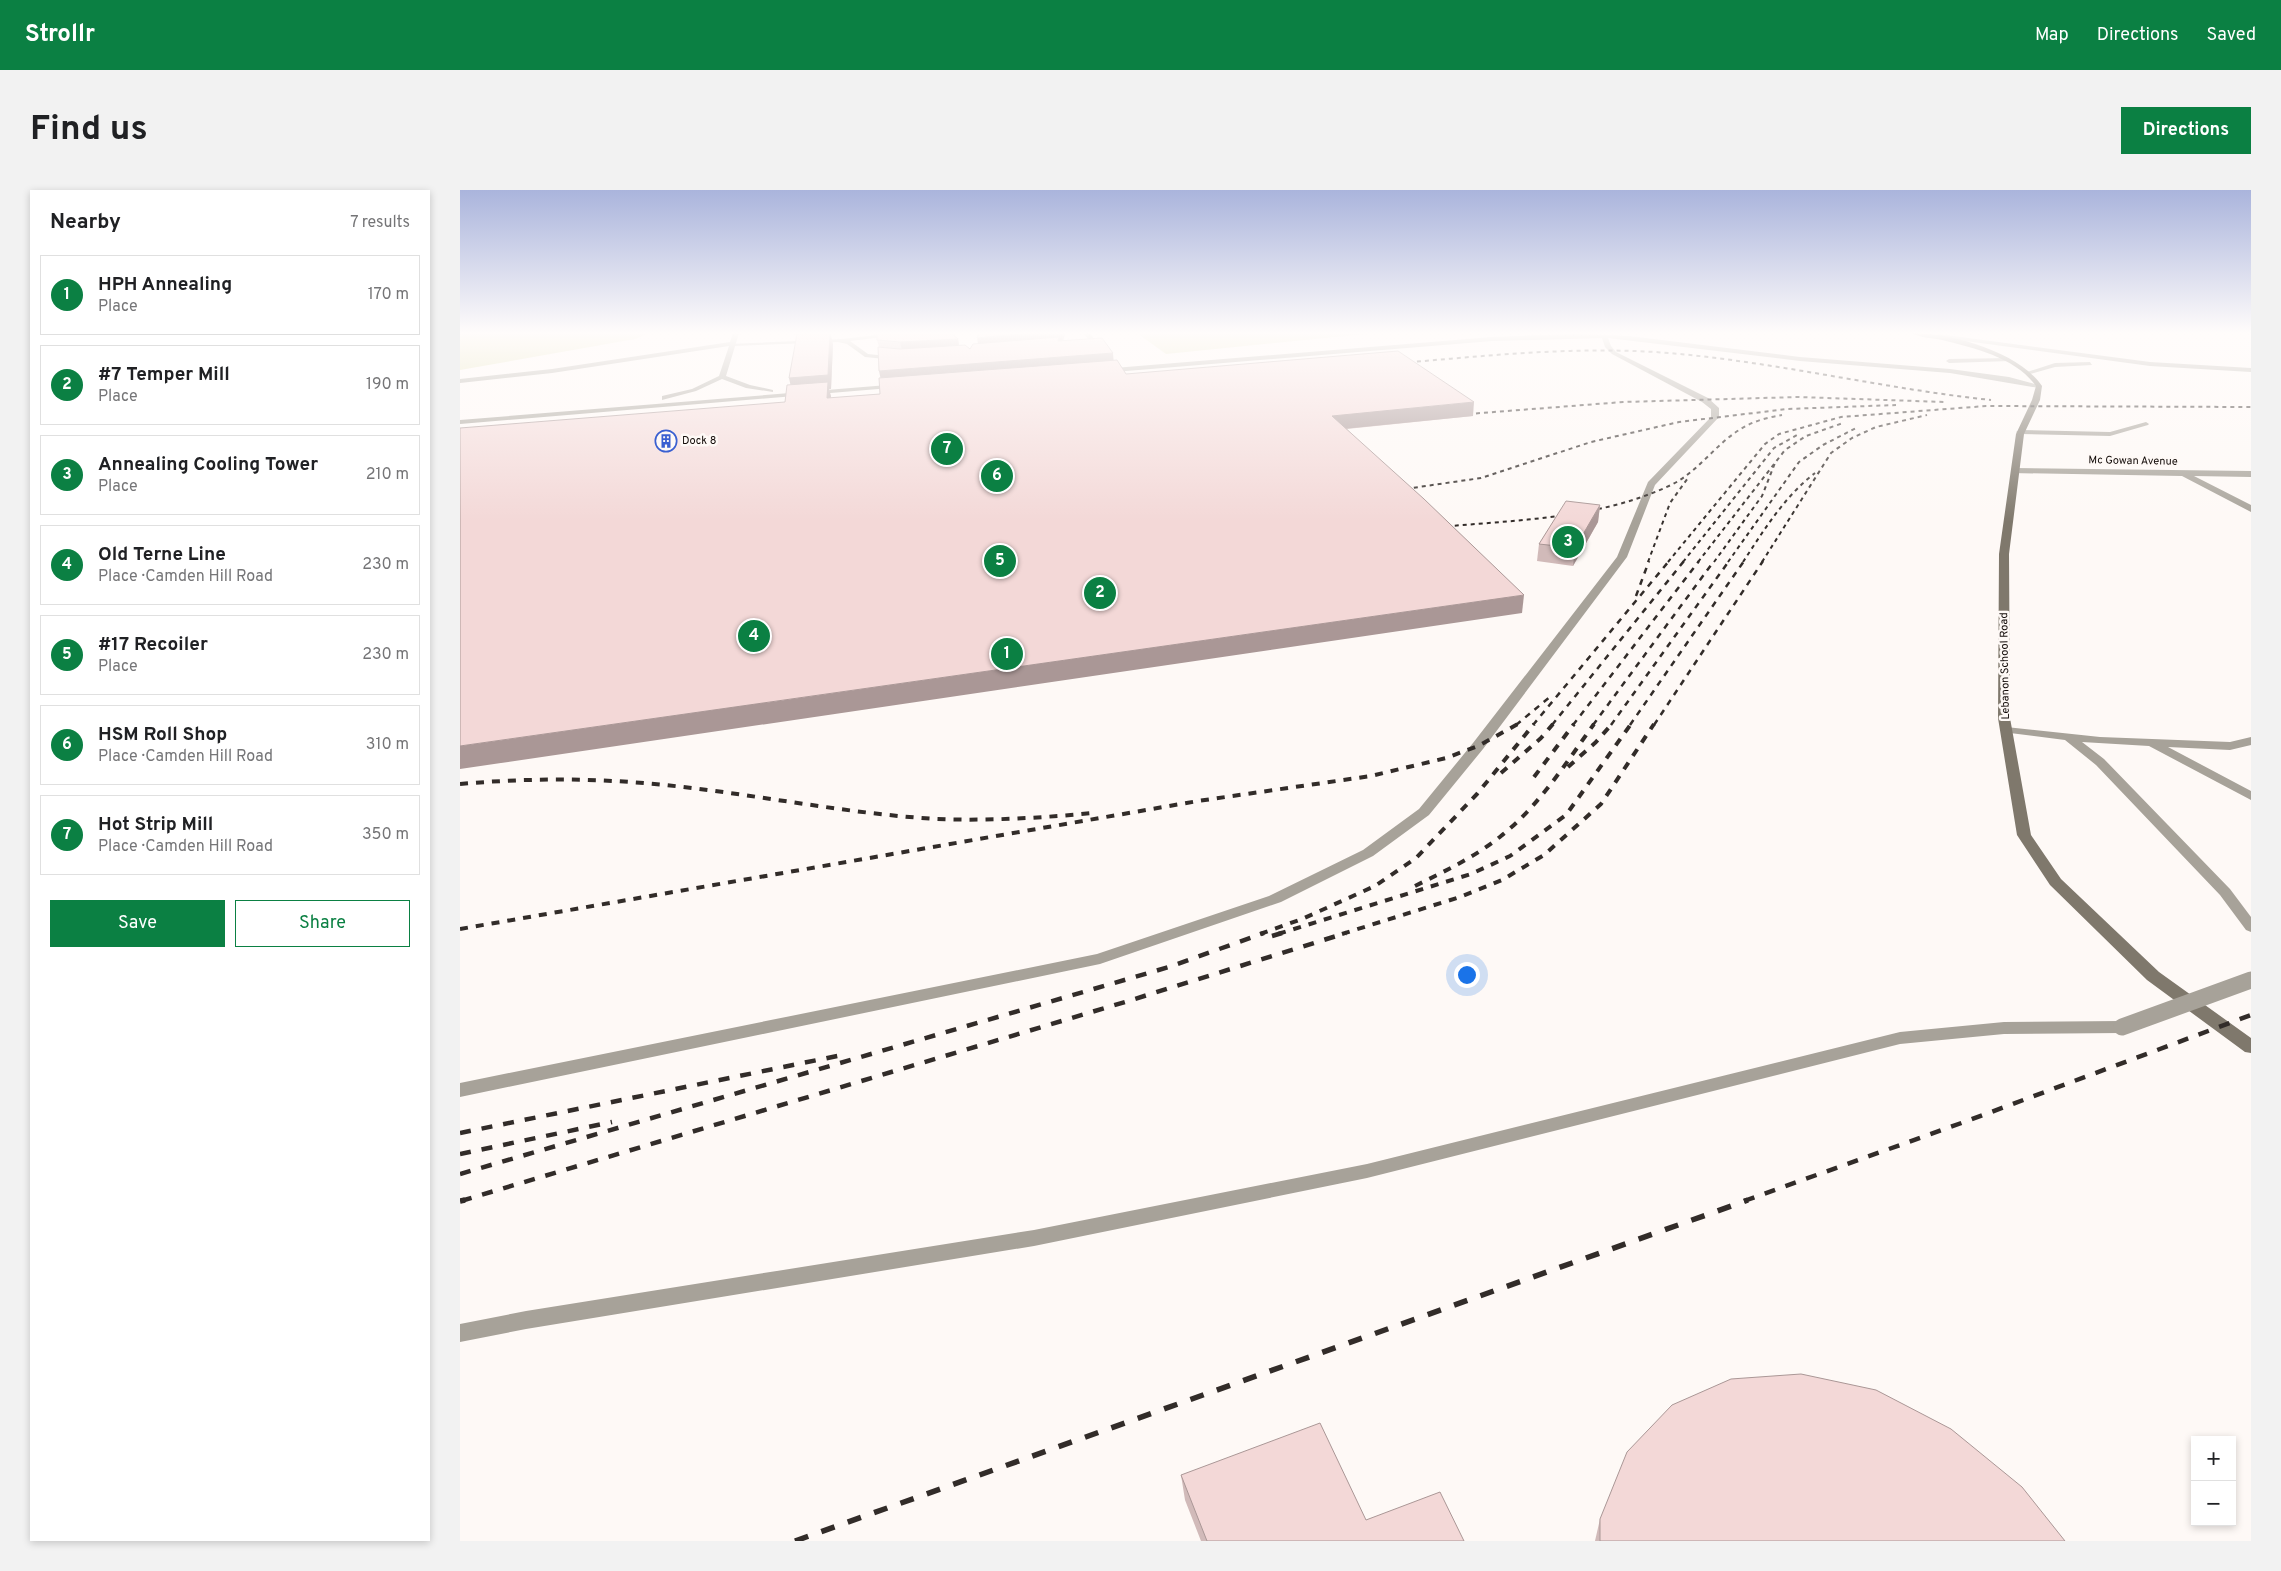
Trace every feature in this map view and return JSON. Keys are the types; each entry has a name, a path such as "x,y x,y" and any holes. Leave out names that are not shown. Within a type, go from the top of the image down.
{"street":[{"path":"620,409 670,396"},
{"path":"460,422 770,396"},
{"path":"460,1090 1100,959 1275,899 1368,854 1424,812 1478,746 1622,557 1651,484 1715,416 1715,408 1697,396"},
{"name":"Lebanon School Road","path":"2037,396 2020,432 2004,554 2004,718 2024,835 2055,882 2153,976 2251,1047"},
{"name":"Mc Gowan Avenue","path":"2014,471 2251,474"},
{"path":"2183,474 2251,509"}],"lane":[{"path":"2020,432 2110,434 2146,424"},
{"path":"2006,730 2150,743 2230,746 2251,742"},
{"path":"2068,737 2100,762 2219,885 2251,927"},
{"path":"2150,743 2251,796"},
{"path":"460,1333 526,1320 1034,1238 1368,1171 1900,1038 2004,1028 2122,1027 2251,980"}],"building":[{"path":"786,396 827,396 827,398 853,396 1465,396 1474,402 1332,416 1424,499 1524,595 460,746 460,428 785,402"},
{"path":"1566,501 1600,505 1575,548 1539,544"},
{"path":"1801,1374 1876,1390 1951,1429 2022,1487 2065,1541 1600,1541 1600,1519 1627,1452 1672,1405 1731,1379"},
{"path":"1320,1423 1366,1520 1440,1492 1464,1541 1207,1541 1181,1475"}],"railway":[{"path":"1960,396 1991,400"},
{"path":"1468,414 1623,402 1798,397 1945,402"},
{"path":"1398,490 1481,478 1591,442 1679,422 1787,409 1896,405"},
{"path":"1668,562 1765,444 1779,434 1841,417 1986,406 2251,407"},
{"path":"1439,527 1557,516 1616,505 1644,496 1681,479 1726,440 1746,426 1782,415"},
{"path":"1762,562 1831,453 1852,438 1876,427 1927,415"},
{"path":"1698,562 1785,450 1806,436 1843,423"},
{"path":"1728,562 1799,462 1823,445 1856,428"},
{"path":"1683,562 1774,448 1797,435"},
{"path":"1714,562 1762,496 1775,463"},
{"path":"1743,562 1784,503 1815,473"},
{"path":"1648,562 1670,503 1688,478"},
{"path":"1636,596 1649,561"},
{"path":"1533,725 1669,561"},
{"path":"1552,725 1684,561"},
{"path":"1573,725 1699,561"},
{"path":"1593,725 1714,561"},
{"path":"1611,725 1729,561"},
{"path":"1630,725 1744,561"},
{"path":"1654,725 1763,561"},
{"path":"1516,725 1551,696"},
{"path":"460,929 1198,801 1371,776 1446,758 1478,746 1518,724"},
{"path":"1260,934 1302,919 1375,886 1416,858 1477,794 1534,724"},
{"path":"1501,773 1541,738 1553,724"},
{"path":"1534,777 1574,724"},
{"path":"1415,886 1481,851 1515,824 1540,798 1594,724"},
{"path":"1568,767 1596,742 1612,724"},
{"path":"1278,934 1471,874 1510,856 1566,815 1631,724"},
{"path":"1342,934 1460,897 1502,880 1544,855 1601,804 1654,724"},
{"path":"460,784 545,780 630,782 669,785 860,812 937,819 1015,819 1092,813"},
{"path":"460,1174 1169,967 1264,933"},
{"path":"1272,936 1282,933"},
{"path":"463,1200 1125,1002 1346,933"},
{"path":"1744,1201 1967,1121 2251,1015"},
{"path":"460,1133 842,1055"},
{"path":"460,1154 612,1122"},
{"path":"795,1541 1748,1200"}],"place":[{"name":"Dock 8","path":"666,441"},
{"name":"Hot Strip Mill","path":"947,449"},
{"name":"HSM Roll Shop","path":"997,476"},
{"name":"Annealing Cooling Tower","path":"1568,542"},
{"name":"#17 Recoiler","path":"1000,561"},
{"name":"#7 Temper Mill","path":"1100,593"},
{"name":"Old Terne Line","path":"754,636"},
{"name":"HPH Annealing","path":"1007,654"}]}
